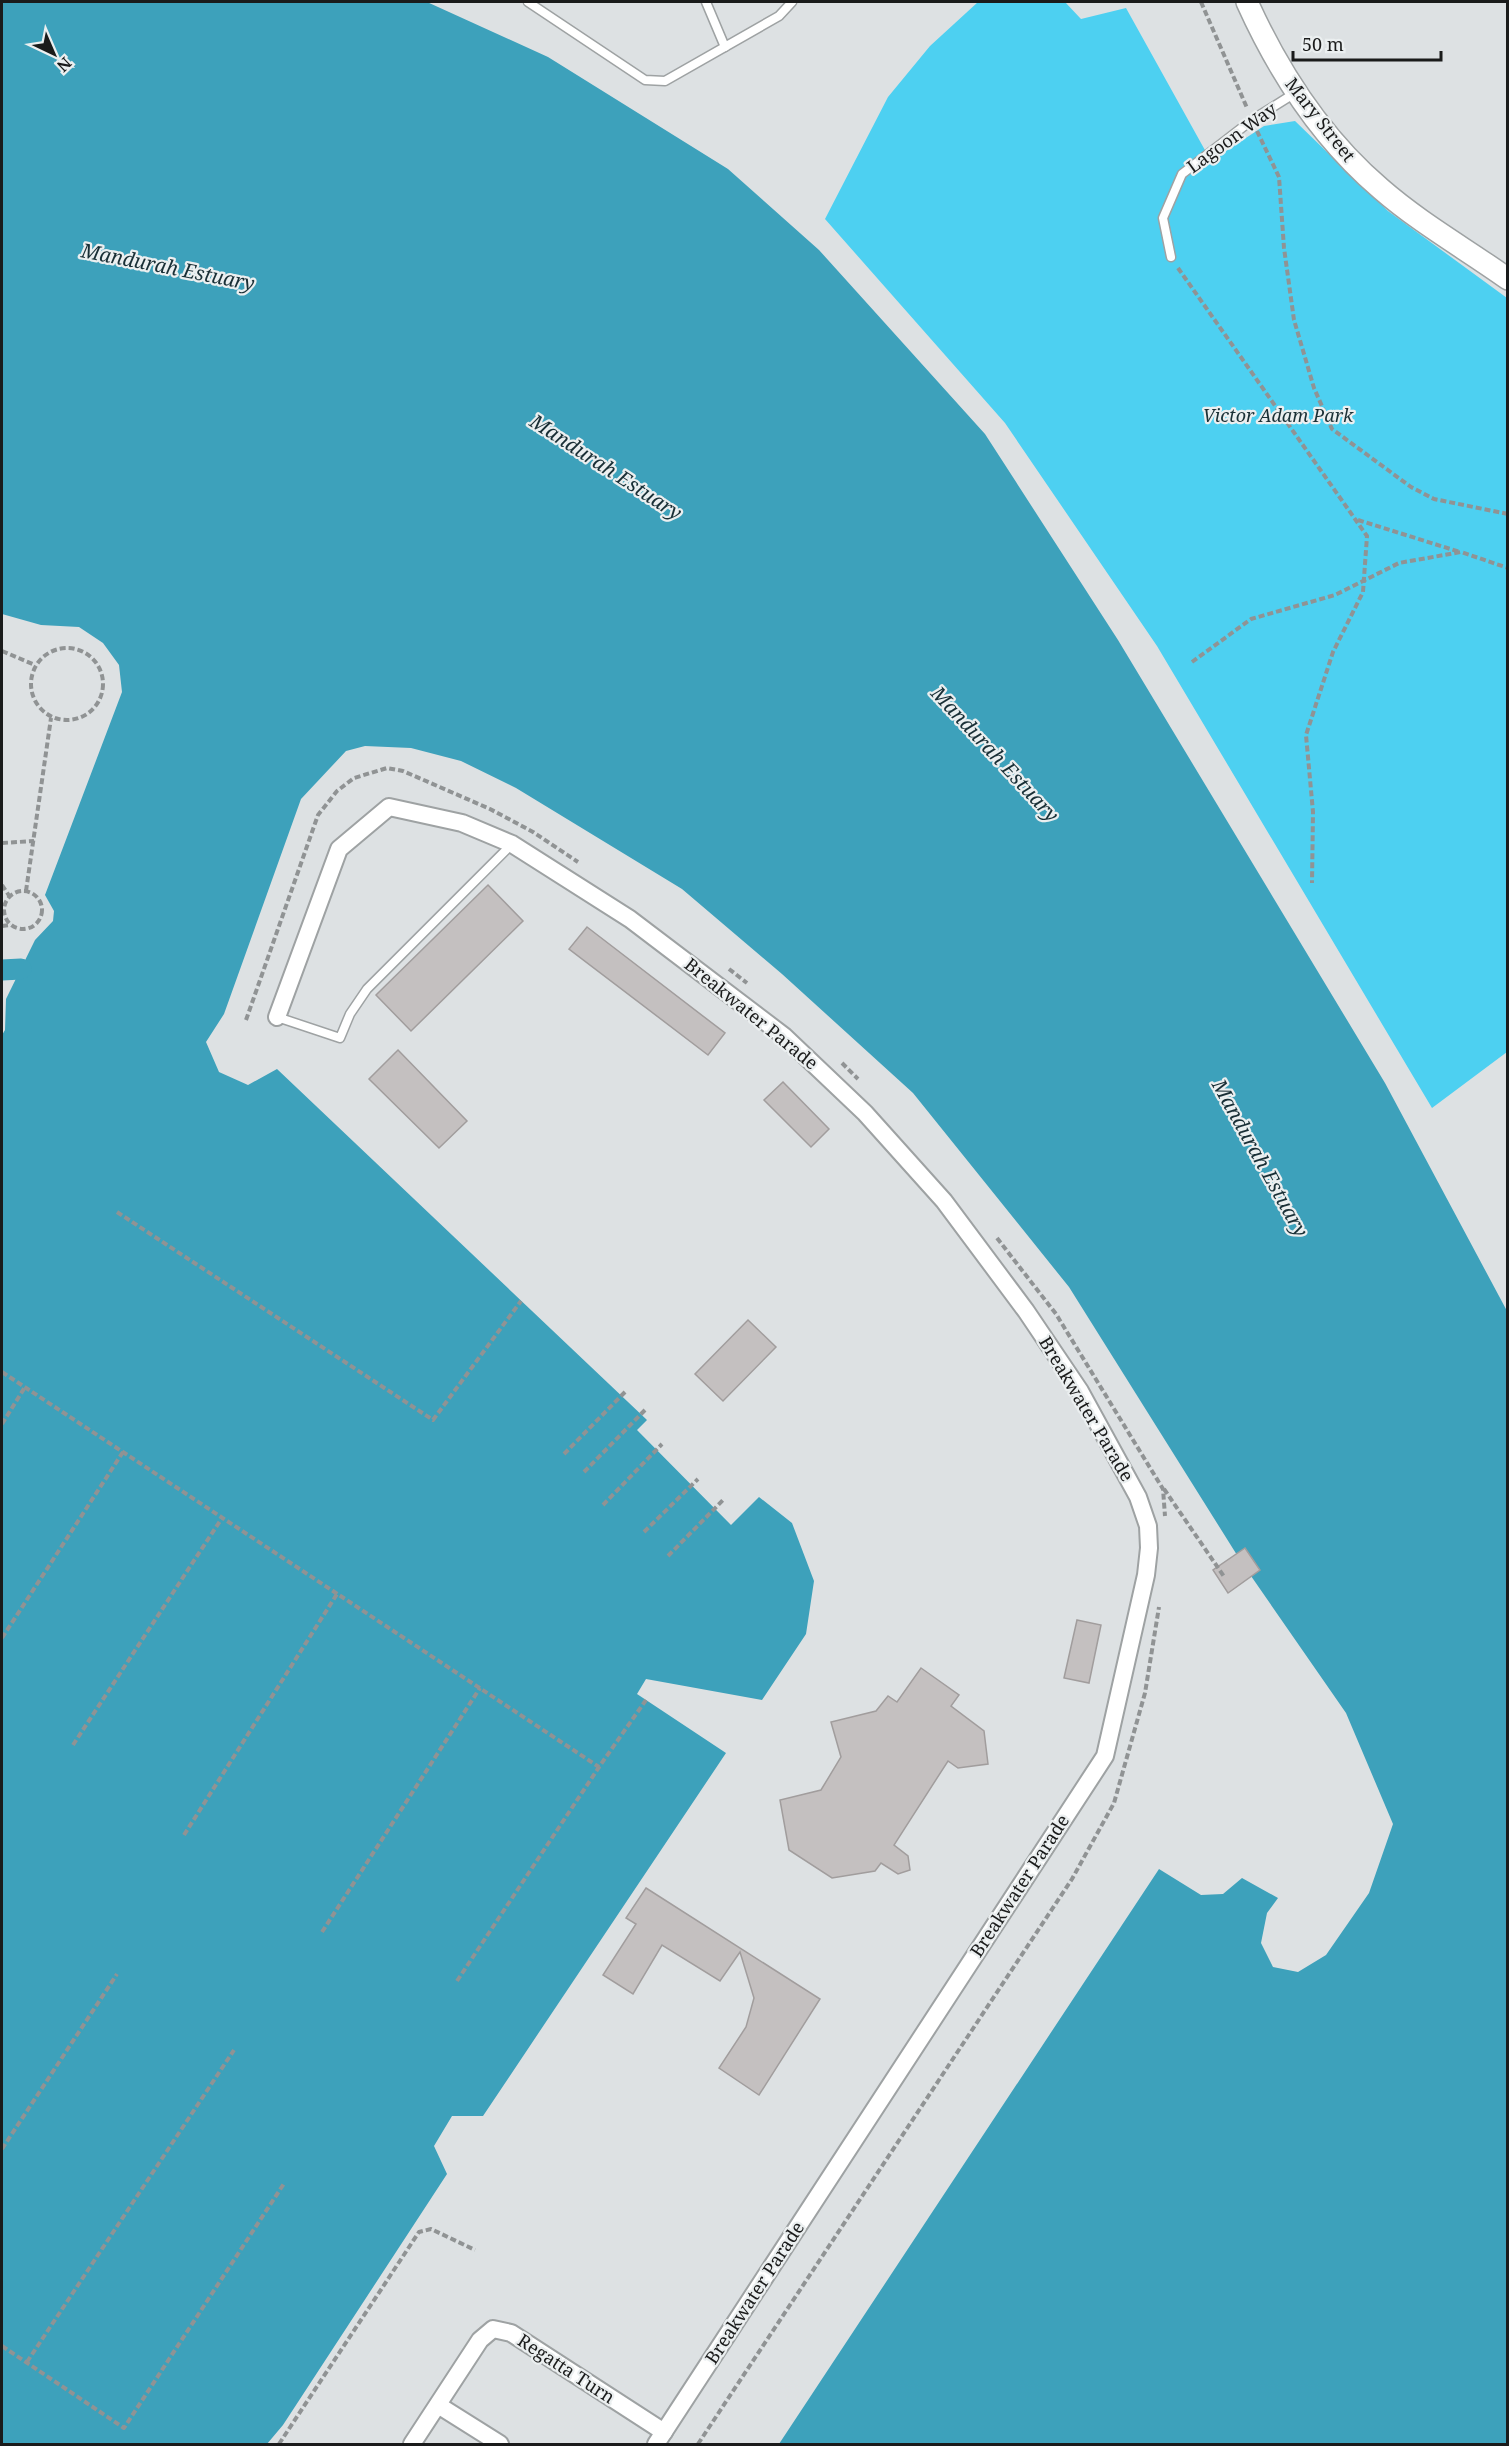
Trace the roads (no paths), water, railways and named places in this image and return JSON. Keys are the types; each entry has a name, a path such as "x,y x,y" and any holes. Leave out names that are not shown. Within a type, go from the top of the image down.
{"street":[{"name":"Mary Street","path":"1247,2 1278,66 1295,93 1351,162 1382,190 1508,279"},
{"name":"Breakwater Parade","path":"277,1017 339,849 389,807 462,823 512,844 648,932 784,1036 865,1113 944,1201 1026,1311 1080,1391 1130,1481 1148,1526 1149,1548 1146,1575 1105,1756 660,2438"},
{"name":"Regatta Turn","path":"412,2445 480,2340 493,2329 511,2333 660,2438"},
{"path":"438,2405 500,2445"}],"lane":[{"path":"528,2 645,80 665,81 778,16 792,2"},
{"path":"706,2 725,47"},
{"name":"Lagoon Way","path":"1171,257 1163,218 1182,174 1252,120 1295,93"},
{"path":"277,1017 340,1038 350,1014 367,989 512,844"}],"water":[{"name":"Mandurah Estuary","path":"2,2 427,2 548,57 728,169 819,250 985,434 1118,640 1385,1083 1507,1311 1507,2444 779,2444 1159,1869 1201,1895 1223,1894 1242,1878 1278,1898 1267,1913 1261,1943 1273,1967 1298,1972 1326,1955 1369,1893 1393,1824 1346,1713 1242,1563 1069,1287 913,1093 782,974 682,889 516,788 461,761 411,748 365,746 346,751 301,799 224,1014 206,1042 219,1072 248,1085 277,1069 647,1420 637,1430 731,1525 759,1497 792,1523 814,1581 806,1634 762,1700 646,1679 637,1694 726,1753 483,2116 452,2116 434,2146 447,2174 283,2425 267,2444 2,2444 2,1035 5,1030 6,999 35,940 53,921 54,911 45,895 122,692 119,665 103,643 79,627 41,625 2,614"}],"waterway":[{"path":"2,970 21,969"}],"park label":[{"name":"Victor Adam Park","path":"1278,416"}]}
